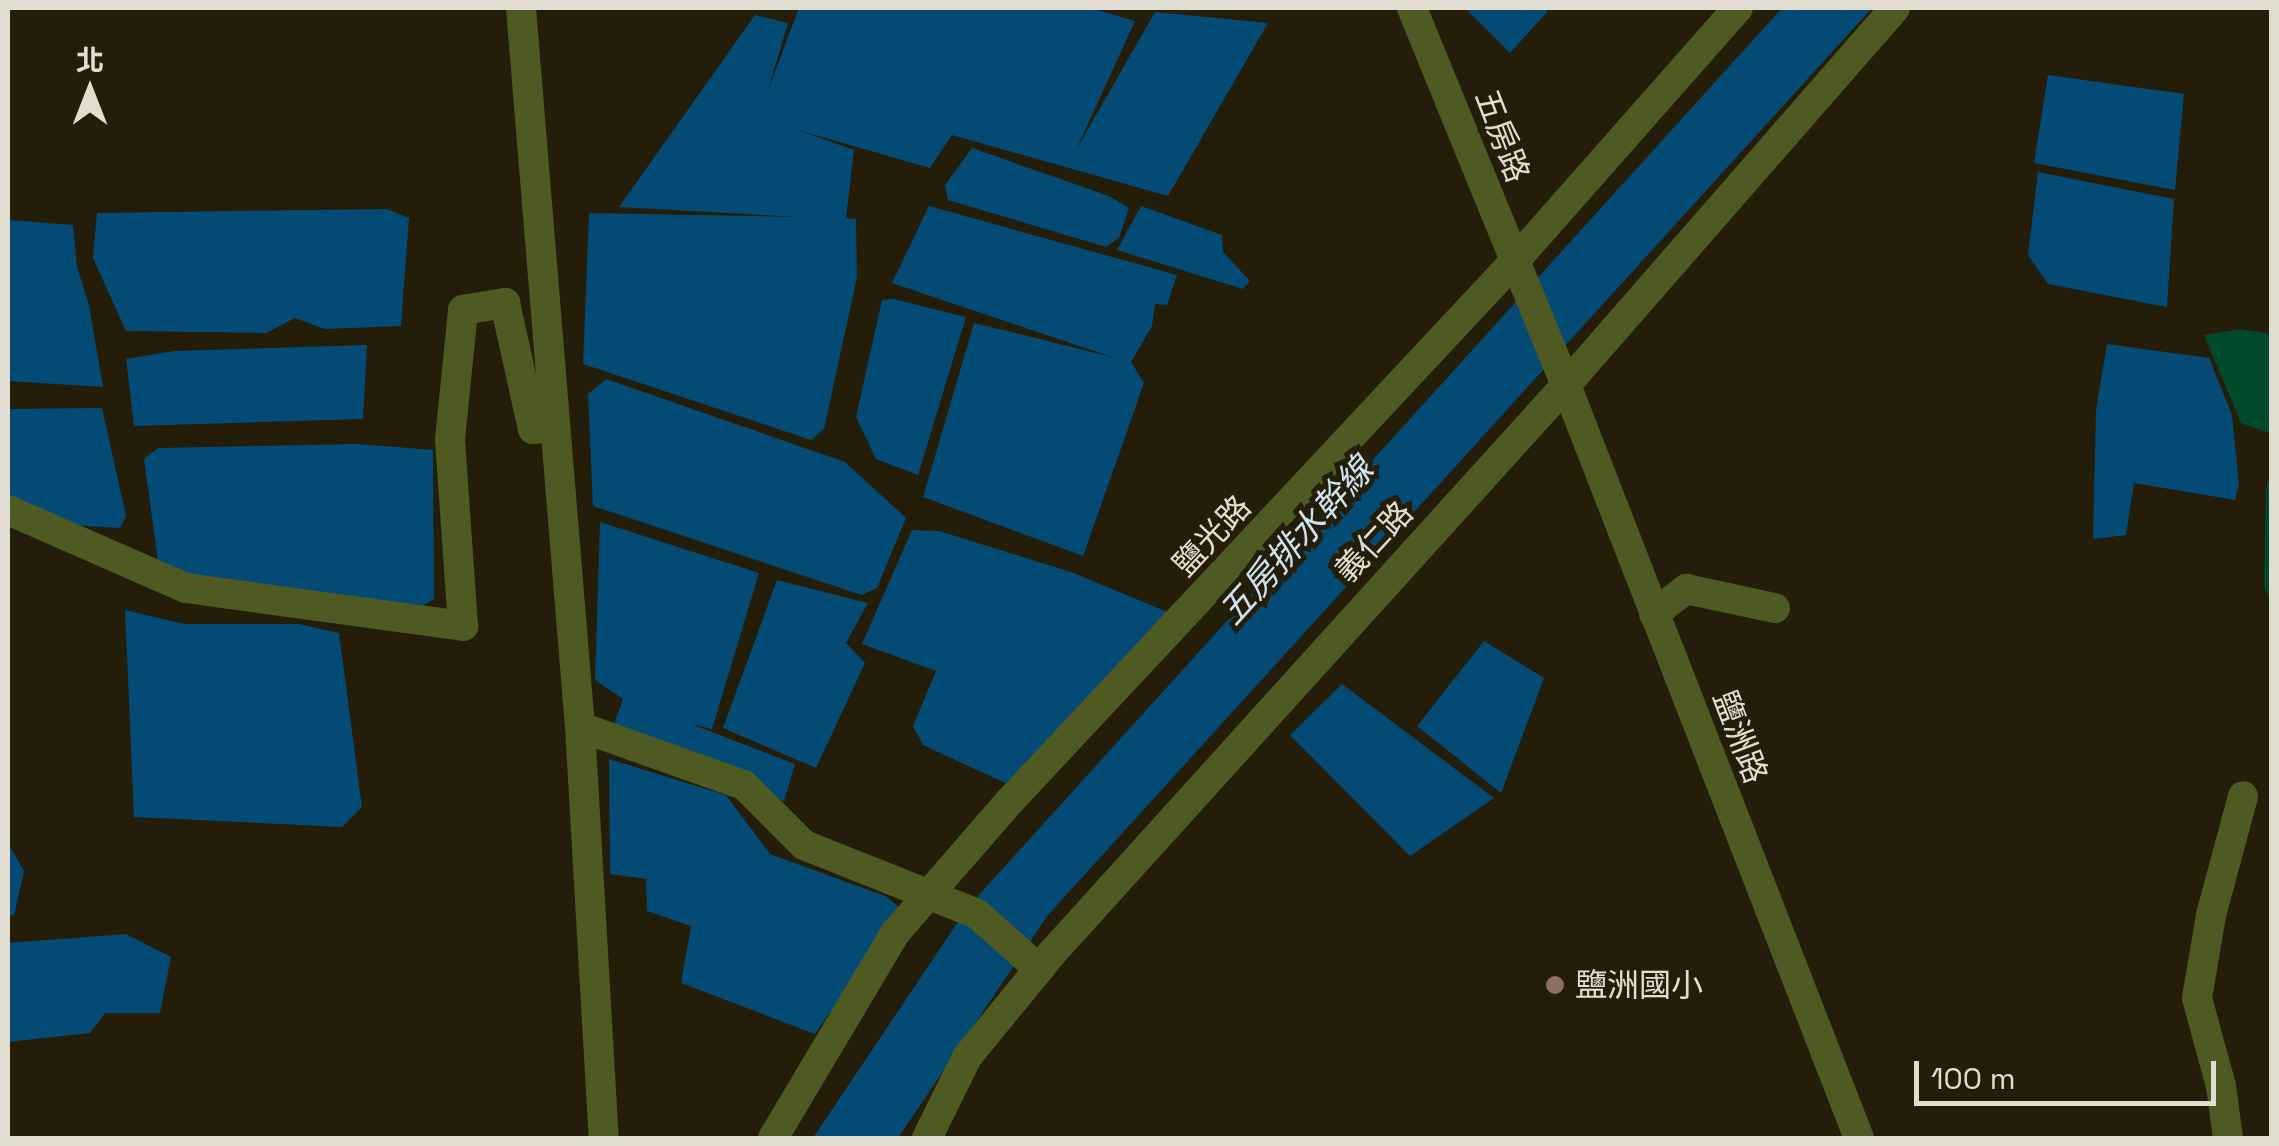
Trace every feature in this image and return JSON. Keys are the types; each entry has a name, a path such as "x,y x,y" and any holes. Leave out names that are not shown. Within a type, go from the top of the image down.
{"street":[{"path":"520,8 580,728 604,1138"},
{"name":"五房路","path":"1412,8 1560,374"},
{"name":"鹽光路","path":"773,1138 896,932 1010,800 1518,276 1738,8"},
{"name":"義仁路","path":"927,1138 967,1056 1032,963 1560,374 1895,8"},
{"path":"8,510 186,588 464,626 450,440 463,310 504,304 533,430 552,428"},
{"name":"鹽洲路","path":"1560,374 1859,1138"},
{"path":"1654,614 1686,589 1776,608"},
{"path":"580,728 744,785 804,845 977,914 1032,963"},
{"path":"2228,1138 2221,1086 2197,998 2211,916 2243,796"}],"green space":[{"path":"2241,329 2271,334 2271,434 2241,423 2204,335"},
{"path":"2271,464 2271,602 2264,586 2266,491"}],"water":[{"path":"799,8 1091,8 1135,21 1076,150 1155,12 1268,23 1168,196 952,135 930,168 798,130 854,150 846,218 856,219 857,277 824,429 811,440 583,364 589,213 800,217 619,207 755,15 788,23 768,90"},
{"path":"1465,8 1544,8 1548,11 1510,53"},
{"path":"1782,8 1872,8 1048,915 898,1138 813,1138 968,907"},
{"path":"2048,75 2184,94 2175,190 2034,163"},
{"path":"972,148 1109,196 1129,208 1119,238 1106,247 948,200 945,185"},
{"path":"2038,172 2174,199 2167,307 2048,284 2028,255"},
{"path":"929,206 1177,275 1167,305 1155,304 1152,326 1131,362 1144,383 1083,556 923,497 974,323 1112,357 892,283"},
{"path":"1141,206 1222,235 1223,252 1250,281 1243,289 1117,250"},
{"path":"387,209 409,218 401,326 325,329 295,318 266,333 126,331 93,258 97,213"},
{"path":"8,220 73,225 77,267 89,305 103,387 8,381"},
{"path":"894,299 966,317 918,475 876,459 856,417 882,300"},
{"path":"2107,344 2209,358 2232,415 2239,484 2235,500 2134,483 2126,535 2093,539 2096,410"},
{"path":"367,345 363,419 134,426 126,359 174,351"},
{"path":"606,379 845,462 906,518 877,588 862,595 593,506 588,394"},
{"path":"102,408 126,516 120,528 52,524 8,505 8,409"},
{"path":"358,444 433,450 434,599 415,611 326,592 161,583 144,459 158,448"},
{"path":"600,522 759,573 712,729 691,724 795,764 784,801 770,799 614,724 623,699 595,680"},
{"path":"912,530 939,531 1074,573 1172,614 1020,790 923,745 913,726 936,671 862,644"},
{"path":"777,580 868,603 846,643 865,663 816,768 723,728"},
{"path":"125,610 184,624 299,624 339,633 362,807 342,827 134,817"},
{"path":"1484,641 1544,678 1501,793 1417,726"},
{"path":"1342,684 1494,798 1410,856 1290,735"},
{"path":"609,759 726,795 770,854 885,896 902,909 815,1034 681,983 691,926 647,911 646,879 610,874"},
{"path":"8,843 24,871 14,915 8,916"},
{"path":"126,934 171,957 160,1013 105,1013 90,1033 8,1042 8,943"}],"place":[{"name":"鹽洲國小","path":"1555,985"}],"water label":[{"name":"五房排水幹線","path":"1296,541"}]}
